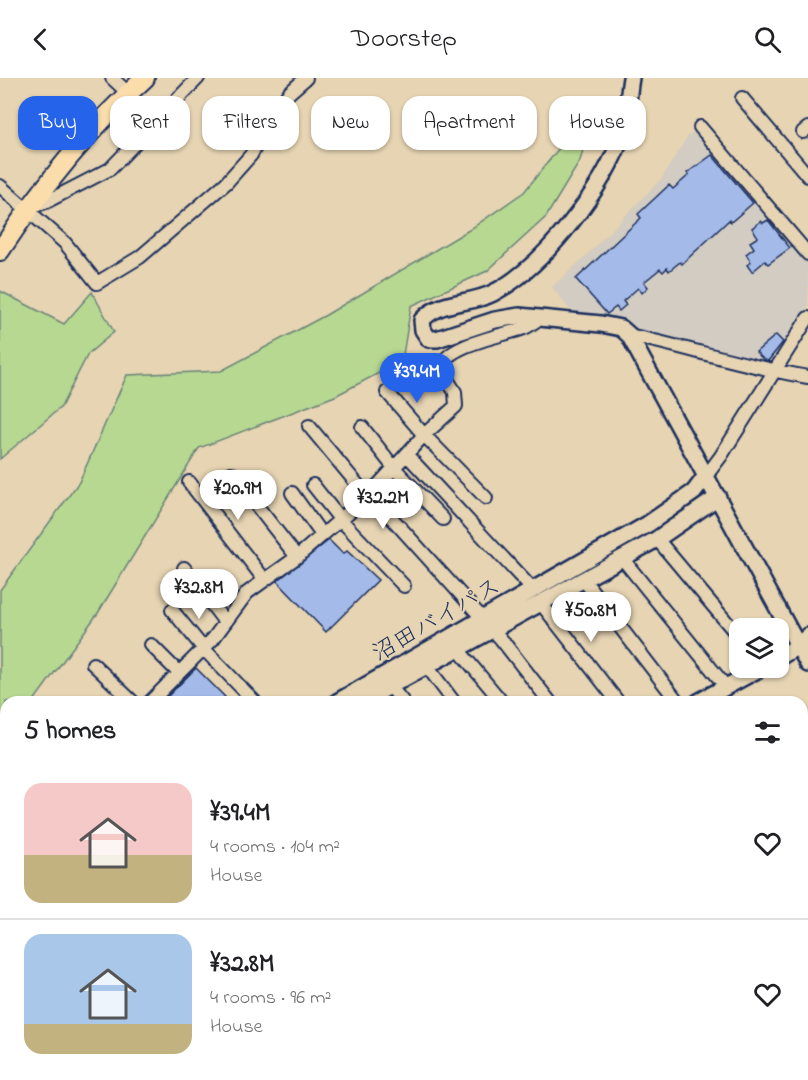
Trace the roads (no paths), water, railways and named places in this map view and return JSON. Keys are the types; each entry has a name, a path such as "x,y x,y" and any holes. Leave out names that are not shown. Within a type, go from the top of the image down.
{"main road":[{"path":"0,251 28,208 128,93 144,78"}],"street":[{"path":"112,78 128,93"},
{"path":"28,208 46,202 110,169 148,133 198,78"},
{"path":"0,186 28,208 65,243 98,283 140,257 226,183 251,155 271,117 289,93 306,78"},
{"path":"631,78 623,132 581,211 560,236 509,285 479,299 453,304 429,313 422,320 423,330 429,339 437,339 495,320 519,316 621,328 629,335 706,476 803,641 808,664"},
{"path":"742,98 808,176"},
{"path":"700,127 808,254"},
{"path":"156,696 203,648 247,593 297,557 369,495 424,435 456,406 455,392 440,368 446,357 467,346 526,328 540,318"},
{"path":"706,476 722,456 808,318"},
{"path":"629,335 692,349 775,372 808,377"},
{"path":"387,392 424,435 486,498"},
{"path":"309,426 487,624 545,696"},
{"path":"362,427 395,469 443,519"},
{"path":"407,455 536,596 613,696"},
{"path":"231,473 297,557"},
{"name":"沼田バイパス","path":"349,696 536,596 694,492 706,476"},
{"path":"189,482 264,579"},
{"path":"313,485 340,519 404,586"},
{"path":"292,493 322,535"},
{"name":"沼田バイパス","path":"536,596 583,579 657,539 718,497"},
{"path":"657,539 729,625"},
{"path":"622,558 726,687"},
{"path":"184,568 225,622"},
{"path":"583,579 673,696"},
{"path":"172,610 203,648 249,696"},
{"name":"沼田バイパス","path":"372,696 458,648 487,624"},
{"path":"789,651 803,641"},
{"path":"151,645 179,673"},
{"path":"458,648 497,696"},
{"path":"93,664 127,696"},
{"path":"426,665 449,696"},
{"path":"711,696 743,678"},
{"path":"390,686 398,696"}]}
